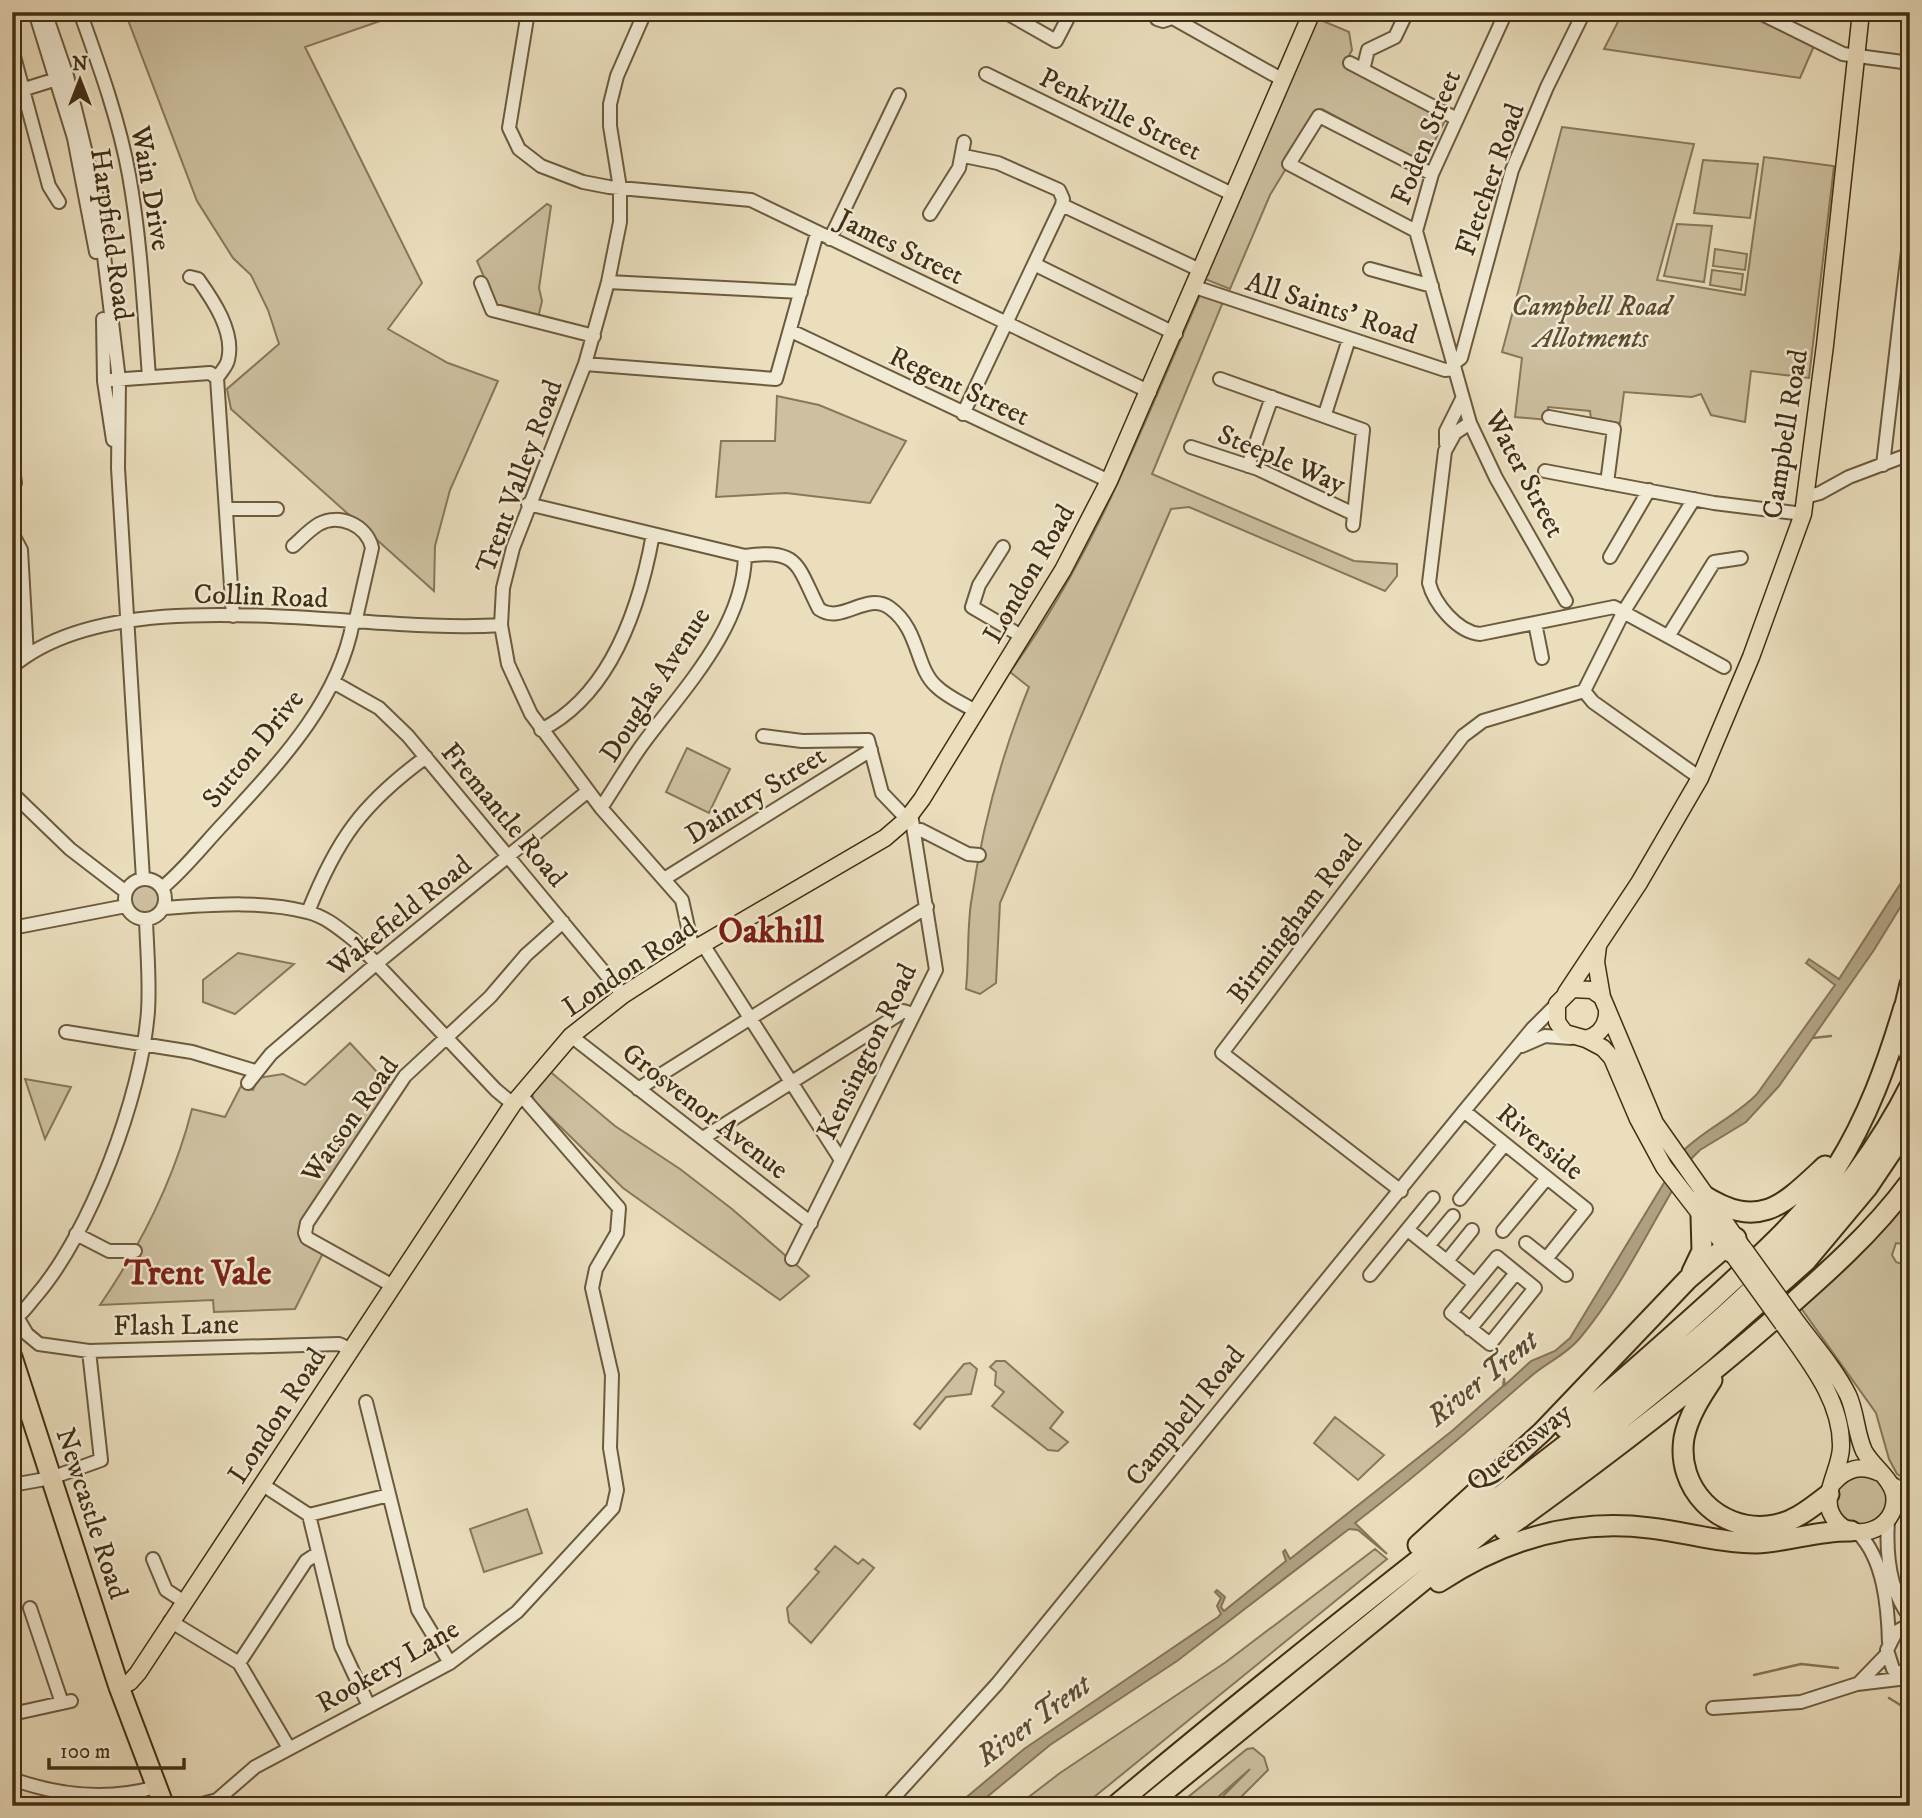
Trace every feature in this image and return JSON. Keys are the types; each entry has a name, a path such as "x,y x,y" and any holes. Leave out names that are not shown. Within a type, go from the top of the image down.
{"highway":[{"path":"1420,1544 1594,1404 1764,1251 1836,1168 1858,1128 1886,1068 1910,984"},
{"path":"1906,1004 1903,1037 1910,1056"},
{"name":"Queensway","path":"1115,1806 1345,1617 1620,1401 1743,1297 1791,1251 1837,1197 1866,1158 1910,1086"},
{"name":"Queensway","path":"1147,1806 1701,1354 1806,1261 1867,1188 1910,1124"},
{"path":"1688,1279 1702,1251 1699,1201 1735,1212 1761,1212 1777,1207 1825,1166 1858,1128"},
{"path":"1353,1638 1593,1467 1727,1360 1856,1245 1910,1182"},
{"path":"1345,1617 1542,1432 1688,1279 1735,1248"},
{"name":"Newcastle Road","path":"12,1357 18,1388 51,1478 119,1687 164,1806"},
{"path":"1727,1360 1692,1412 1684,1440 1686,1472 1695,1492 1720,1516 1736,1523 1769,1526 1806,1513 1831,1489"},
{"path":"1353,1638 1471,1562 1521,1540 1558,1530 1632,1526 1756,1543 1834,1531 1854,1532"}],"main road":[{"name":"London Road","path":"119,1687 130,1682 138,1673 183,1601 263,1485 517,1099 571,1037 623,995 911,821 1063,570 1109,481 1176,334 1312,12"},
{"name":"Campbell Road","path":"1562,999 1588,956 1598,946 1700,778 1751,657 1802,514 1825,345 1861,12"},
{"path":"1581,1039 1600,1032 1605,1024 1596,962 1598,946"},
{"path":"1670,1161 1604,1003 1583,988 1562,999 1559,1026 1603,1048 1612,1058 1638,1119 1788,1320 1847,1393 1862,1447 1884,1477 1894,1497 1889,1517 1877,1530 1854,1532 1842,1526 1832,1515 1831,1489 1841,1448 1835,1410 1788,1320"},
{"path":"1831,1489 1844,1473 1857,1468 1884,1477"}],"street":[{"name":"Harpfield Road","path":"35,12 61,77 97,198 119,380 118,468 143,879"},
{"name":"Harpfield Road","path":"45,12 87,194 100,280 104,381 118,468"},
{"name":"Wain Drive","path":"80,12 102,72 129,175 139,243 149,377"},
{"name":"James Street","path":"528,12 509,121 514,142 525,155 558,174 620,188 751,200 1150,393"},
{"name":"Trent Valley Road","path":"645,12 617,76 610,104 610,126 620,188 620,222 608,282 585,365 528,504 503,588 501,625 503,645 516,684 541,730 601,808 682,900 698,948"},
{"path":"1005,12 1056,41 1071,12"},
{"path":"1154,12 1160,21 1172,15 1283,80"},
{"path":"1363,70 1368,50 1395,37 1407,12"},
{"name":"Foden Street","path":"1454,367 1416,232 1432,174 1506,12"},
{"name":"Fletcher Road","path":"1454,367 1461,358 1512,170 1547,87 1584,12"},
{"path":"1758,12 1843,54 1910,63"},
{"path":"12,48 26,89 49,186 59,202"},
{"path":"1350,63 1457,119"},
{"name":"Penkville Street","path":"986,74 1234,195"},
{"path":"12,93 61,77"},
{"path":"830,239 899,95"},
{"path":"1416,232 1289,164 1320,116 1432,174"},
{"path":"936,213 964,156 964,142"},
{"path":"963,414 1063,199 1059,190 998,163 964,156"},
{"path":"1062,205 1202,271"},
{"path":"585,365 776,379 817,233"},
{"path":"1883,465 1910,234"},
{"path":"1034,264 1176,334"},
{"path":"1370,269 1432,286"},
{"name":"Wain Drive","path":"190,277 198,279 216,303 226,335 228,360 217,379"},
{"path":"608,282 801,292"},
{"path":"481,283 492,310 594,336"},
{"name":"All Saints' Road","path":"1195,287 1444,370 1454,367"},
{"name":"Regent Street","path":"791,331 1109,481"},
{"path":"1220,379 1325,414 1349,339"},
{"name":"Water Street","path":"1454,367 1470,424 1496,478 1566,601"},
{"path":"104,381 210,373 217,379 233,616"},
{"path":"1248,466 1272,397"},
{"path":"1462,399 1446,431 1429,583 1434,598 1452,619 1473,634 1608,607 1624,611 1724,667"},
{"name":"Steeple Way","path":"1191,447 1248,466 1353,519 1363,430 1325,414"},
{"path":"1549,417 1614,429 1607,483"},
{"path":"1445,451 1455,433 1470,424"},
{"path":"1805,497 1820,494 1849,477 1910,454"},
{"path":"12,462 15,483"},
{"path":"1545,471 1694,499 1802,514"},
{"path":"1609,558 1649,490"},
{"path":"1694,499 1685,513 1683,530 1624,611 1584,691 1593,702 1700,778"},
{"path":"528,504 745,556 779,553 791,558 819,609 826,613 842,613 872,603 893,610 914,639 935,686 977,712"},
{"path":"227,509 277,509"},
{"name":"Sutton Drive","path":"162,888 284,754 314,715 334,682 346,653 372,548 370,540 357,526 340,520 328,520 318,525 293,547"},
{"path":"12,533 21,550 27,655"},
{"path":"541,730 552,725 591,688 608,665 632,616 647,569 653,534"},
{"path":"1003,547 979,585 972,607 1023,636"},
{"name":"Douglas Avenue","path":"601,808 642,745 683,695 702,666 738,597 745,575 745,556"},
{"path":"1669,635 1714,562 1741,558"},
{"name":"Collin Road","path":"12,667 27,655 76,631 127,620 233,616 501,625"},
{"path":"1535,623 1542,658"},
{"name":"Fremantle Road","path":"334,682 379,708 426,757 623,995"},
{"name":"Birmingham Road","path":"1401,1191 1222,1053 1464,736 1483,721 1584,691"},
{"path":"763,736 802,741 864,738 871,750 883,793 921,830 968,854 979,855"},
{"name":"Daintry Street","path":"664,879 871,750"},
{"path":"164,908 258,906 308,912 325,870 344,835 393,782 426,757"},
{"name":"Wakefield Road","path":"248,1083 271,1054 377,963 588,792"},
{"path":"12,793 69,849 126,892"},
{"name":"Kensington Road","path":"792,1259 936,970 911,821"},
{"path":"143,879 157,883 162,888 164,908 160,914 146,920 135,917 126,906 126,892 136,881 143,879"},
{"path":"12,928 126,906"},
{"path":"638,1089 926,907"},
{"name":"Rookery Lane","path":"195,1806 216,1801 255,1767 450,1662 517,1612 596,1531 613,1508 617,1490 610,1448 612,1375 592,1288 596,1269 617,1233 619,1208 517,1099 496,1090 377,963 332,923 308,912"},
{"path":"15,1318 46,1284 76,1234 117,1140 148,1011 146,920"},
{"name":"Watson Road","path":"393,1286 307,1238 307,1223 405,1076 446,1034 490,997 526,955 563,922"},
{"path":"698,948 750,1018 841,1160"},
{"name":"Campbell Road","path":"886,1806 998,1684 1464,1111 1562,999"},
{"path":"703,1138 904,1012 913,1014"},
{"path":"66,1031 192,1052 255,1071"},
{"name":"Campbell Road","path":"1516,1050 1545,1036 1581,1039"},
{"name":"Grosvenor Avenue","path":"571,1037 811,1223"},
{"name":"Riverside","path":"1464,1111 1586,1209 1546,1259"},
{"path":"1460,1199 1505,1144"},
{"path":"1503,1231 1547,1178"},
{"path":"1370,1275 1433,1198"},
{"path":"1428,1246 1453,1216"},
{"path":"1408,1230 1475,1284"},
{"path":"1447,1261 1472,1230"},
{"path":"76,1234 109,1251 135,1251"},
{"path":"1526,1243 1566,1275"},
{"path":"1497,1257 1516,1273 1535,1288 1490,1344 1451,1313 1497,1257"},
{"path":"1471,1329 1516,1273"},
{"name":"Flash Lane","path":"15,1318 39,1344 89,1351 339,1344 350,1349"},
{"path":"12,1485 51,1478 102,1460 89,1351"},
{"path":"366,1402 418,1610 450,1662"},
{"path":"1884,1477 1910,1494"},
{"path":"263,1485 309,1515 341,1646 368,1704"},
{"path":"309,1515 389,1495"},
{"path":"1910,1502 1889,1517 1888,1561 1900,1604 1910,1617"},
{"path":"1854,1532 1874,1555 1886,1608 1888,1648 1893,1669 1908,1679"},
{"path":"239,1662 306,1561 318,1553"},
{"path":"153,1559 166,1590 183,1601"},
{"path":"12,1714 67,1702 30,1608"},
{"path":"170,1621 239,1662 289,1748"},
{"path":"1857,1684 1888,1648 1896,1632 1910,1624"},
{"path":"1713,1708 1801,1702 1857,1684 1908,1679"},
{"path":"12,1779 59,1792 89,1795 122,1795 156,1787"}],"green space":[{"path":"125,12 406,12 305,47 422,283 388,329 448,363 498,381 450,490 435,546 434,591 231,409 227,389 279,344 268,310 251,275 233,258 197,201"},
{"path":"1623,12 1746,12 1814,46 1800,78 1604,49"},
{"path":"1316,18 1349,32 1352,50 1344,65 1446,119 1423,163 1322,109 1270,195 1230,289 1205,279"},
{"name":"Campbell Road Allotments","path":"1562,127 1694,144 1657,280 1745,295 1764,157 1834,166 1809,378 1751,371 1745,422 1711,415 1701,394 1692,397 1624,392 1620,423 1591,419 1590,411 1548,407 1548,420 1515,417 1522,358 1502,352"},
{"path":"1703,160 1758,164 1750,218 1694,213"},
{"path":"547,204 551,206 539,288 542,301 538,318 501,308 496,304 477,261"},
{"path":"1677,224 1712,226 1704,282 1664,276"},
{"path":"1715,249 1747,254 1745,270 1713,266"},
{"path":"1712,270 1743,274 1741,290 1710,285"},
{"path":"1200,295 1223,302 1152,474 1354,561 1397,564 1397,576 1385,591 1189,507 1171,509 1000,903 996,983 980,994 966,989 975,875 1001,767 1029,687 1010,672 1040,628 1092,536"},
{"path":"777,396 819,405 906,441 870,503 786,493 716,497 721,441 775,441"},
{"path":"687,748 730,769 709,813 666,792"},
{"path":"145,885 155,889 159,899 155,909 145,913 135,909 131,899 135,889"},
{"path":"238,953 294,964 235,1014 203,1002 203,980"},
{"path":"350,1043 392,1088 300,1226 300,1236 324,1251 295,1309 214,1312 213,1300 100,1305 155,1211 176,1161 192,1109 225,1117 241,1086 253,1090 258,1078 283,1074 305,1085"},
{"path":"547,1069 615,1126 680,1169 732,1209 809,1276 780,1300 623,1188 534,1101 531,1090"},
{"path":"25,1079 71,1087 45,1139"},
{"path":"1910,1199 1910,1245 1896,1243 1892,1255 1896,1262 1910,1267 1910,1482 1897,1474 1889,1459 1876,1413 1801,1308"},
{"path":"996,1361 1005,1361 1063,1412 1050,1428 1068,1442 1058,1451 1048,1450 992,1406 1004,1392 995,1385 996,1372 990,1367"},
{"path":"970,1363 977,1369 971,1394 946,1397 920,1429 914,1424 964,1364"},
{"path":"1335,1417 1384,1455 1358,1480 1314,1443"},
{"path":"1862,1474 1872,1476 1880,1482 1886,1490 1886,1510 1880,1518 1872,1524 1862,1526 1852,1524 1844,1518 1838,1510 1836,1500 1838,1490 1844,1482 1852,1476"},
{"path":"527,1509 542,1553 484,1572 470,1529"},
{"path":"835,1546 858,1564 863,1559 874,1568 811,1643 789,1622 787,1608 819,1572 815,1569"},
{"path":"1375,1549 1387,1559 1083,1806 1017,1806 1060,1773 1226,1662"},
{"path":"1253,1748 1264,1757 1268,1770 1232,1806 1213,1806 1250,1769 1208,1806 1177,1806 1247,1749"}],"shaded area":[{"path":"1910,869 1909,893 1874,950 1779,1086 1746,1122 1700,1150 1692,1158 1625,1273 1580,1338 1355,1523 1387,1554 1358,1530 1349,1529 1177,1661 1050,1745 976,1806 956,1806 1024,1749 1218,1617 1221,1614 1217,1606 1221,1598 1215,1592 1217,1590 1225,1597 1221,1607 1224,1611 1286,1561 1283,1552 1285,1550 1290,1559 1452,1431 1503,1386 1504,1378 1505,1385 1531,1361 1555,1351 1570,1338 1684,1150 1757,1094 1835,985 1806,963 1809,959 1839,979"}],"waterway":[{"path":"1813,1038 1831,1036"},
{"path":"1754,1675 1801,1664 1838,1668"},
{"path":"1889,1698 1910,1711"}],"district":[{"name":"Oakhill","path":"771,930"},
{"name":"Trent Vale","path":"198,1272"}],"water label":[{"name":"River Trent","path":"1482,1378"},
{"name":"River Trent","path":"1033,1720"}]}
